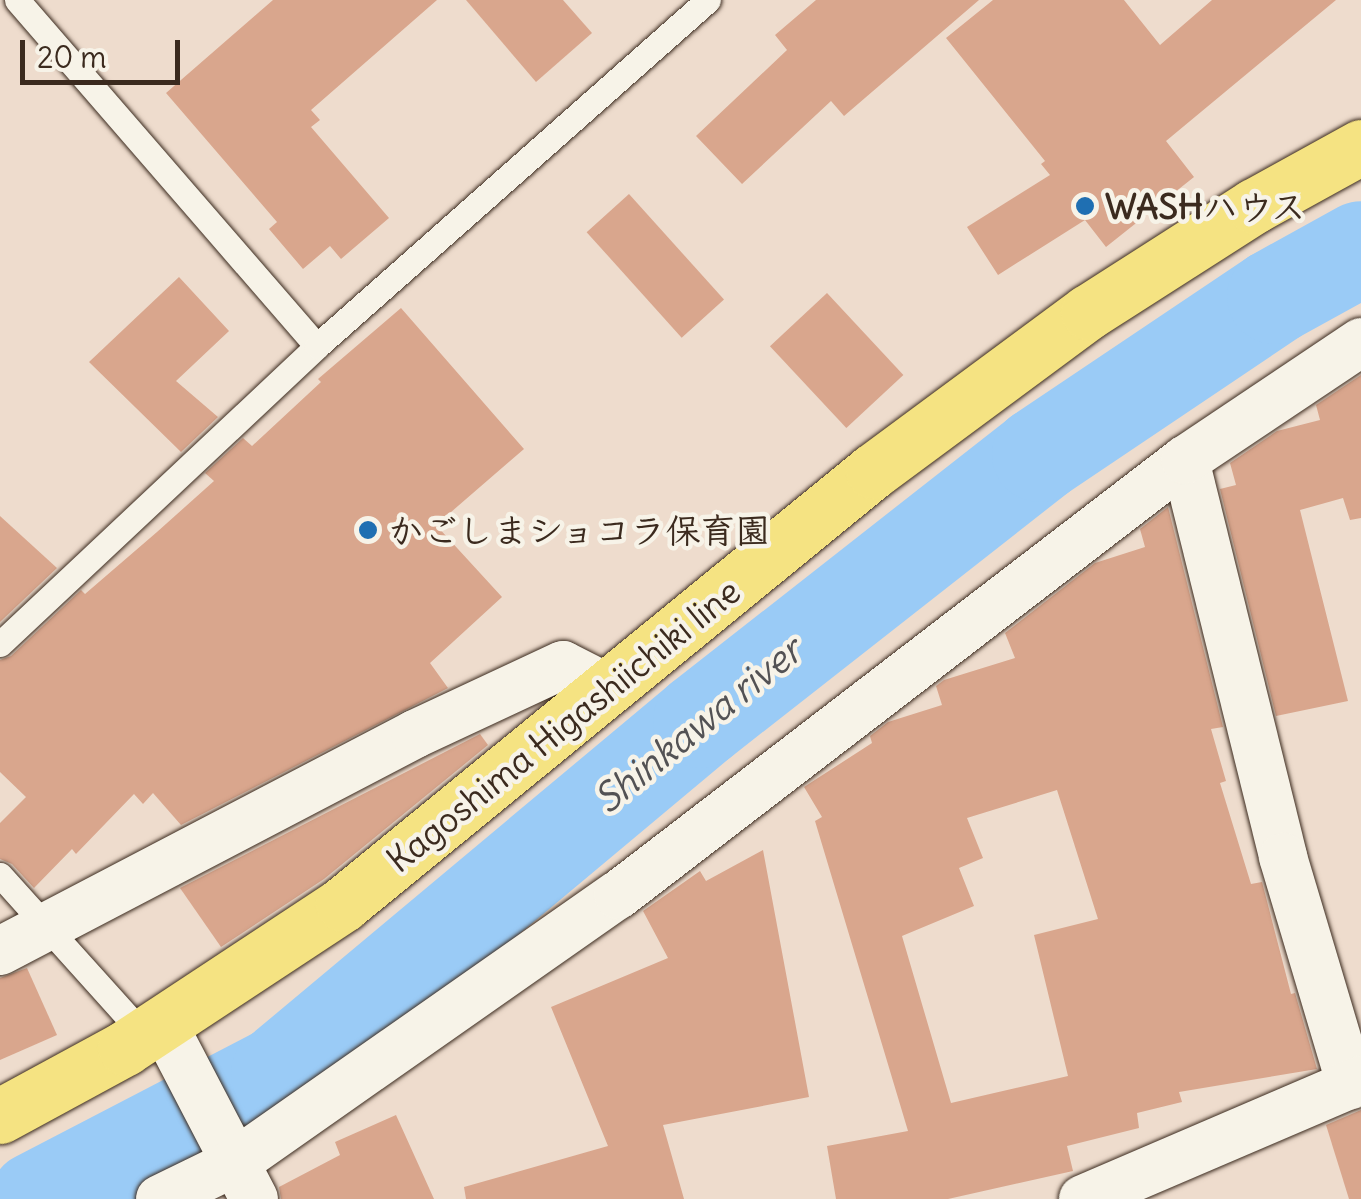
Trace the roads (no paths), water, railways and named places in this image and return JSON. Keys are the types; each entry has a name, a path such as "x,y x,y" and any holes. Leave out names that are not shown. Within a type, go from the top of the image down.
{"main road":[{"name":"Kagoshima Higashiichiki line","path":"0,1116 153,1029 343,904 873,472 1088,312 1254,206 1361,147"}],"street":[{"path":"160,1199 245,1181 1184,460 1361,342"},
{"path":"1083,1199 1356,1082 1283,858 1184,460"},
{"path":"0,951 415,734 563,665 610,689"},
{"path":"153,1029 245,1181"}],"lane":[{"path":"16,0 316,346"},
{"path":"0,644 316,346 708,0"},
{"path":"0,874 153,1029"}],"waterway":[{"name":"Shinkawa river","path":"36,1199 278,1073 700,720 1039,454 1274,296 1361,248"}],"place":[{"name":"WASHハウス","path":"1085,206"},
{"name":"かごしまショコラ保育園","path":"368,530"}]}
